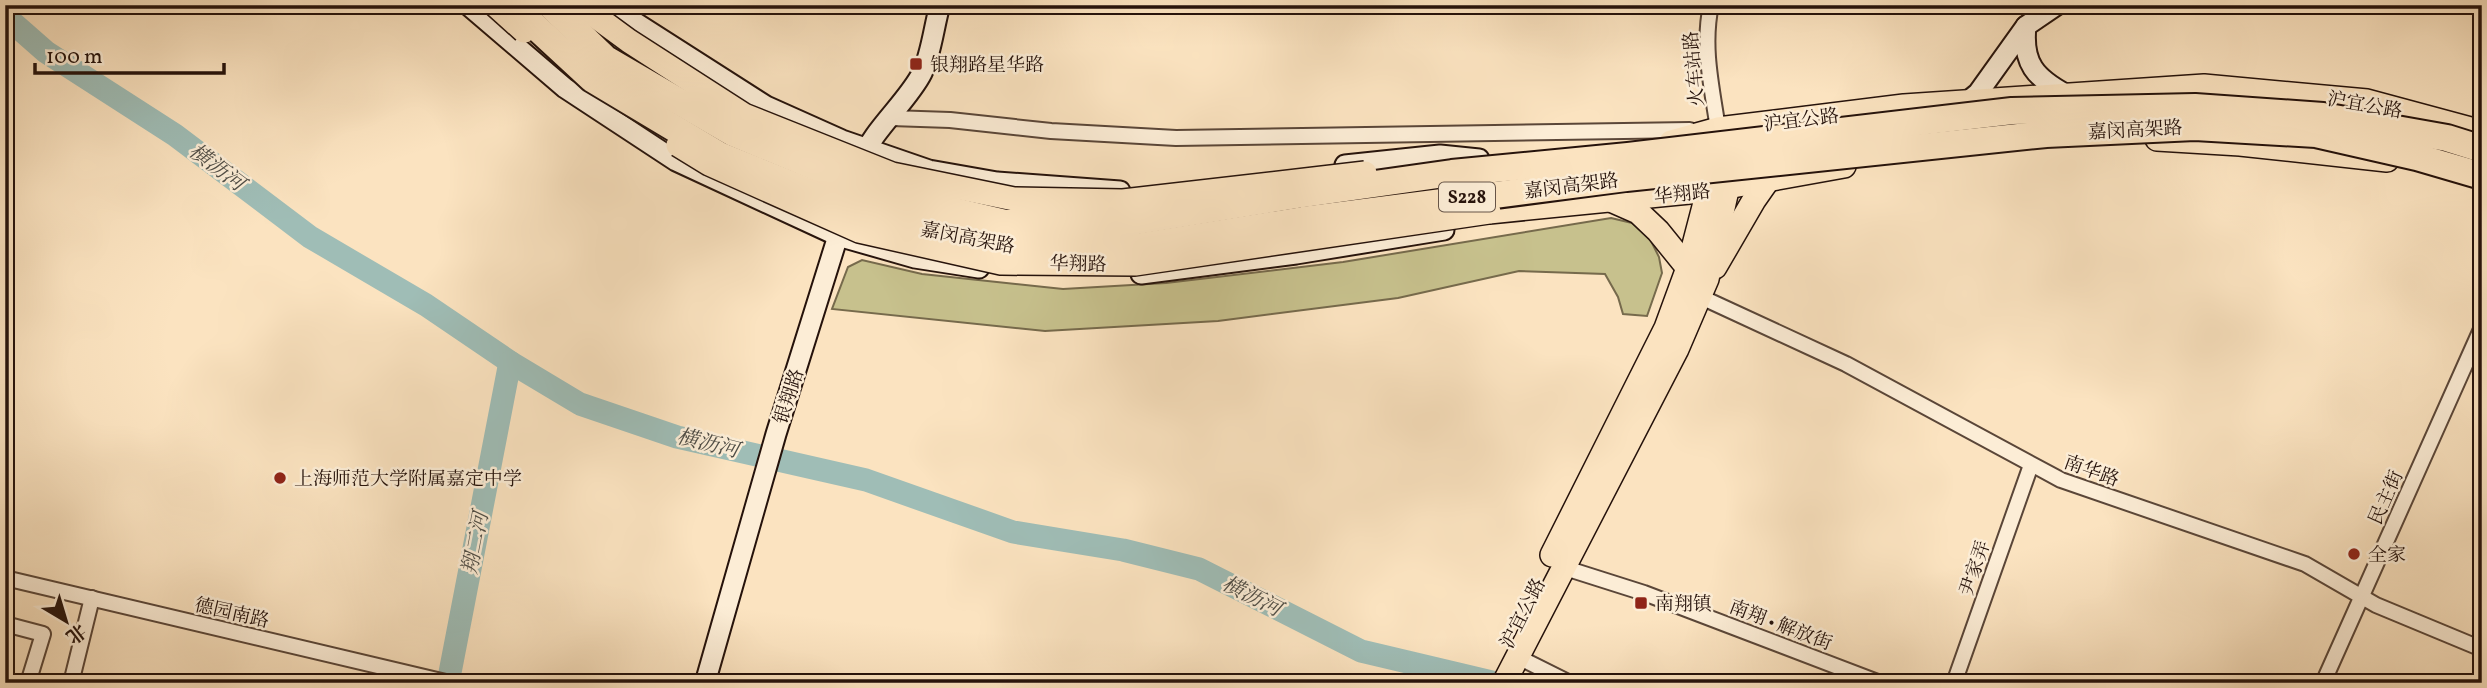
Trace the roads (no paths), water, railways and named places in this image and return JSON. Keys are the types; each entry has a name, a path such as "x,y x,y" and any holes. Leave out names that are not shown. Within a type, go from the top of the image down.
{"highway":[{"name":"嘉闵高架路","path":"512,5 592,79 719,155 874,218 1004,247 1135,247 1303,220 1626,178 2046,134 2167,128 2316,134 2417,157 2482,176"},
{"name":"嘉闵高架路","path":"550,5 606,59 733,133 878,193 1005,223 1126,223 1452,173 1628,156 2012,111 2195,107 2311,115 2447,138 2482,149"}],"main road":[{"path":"468,5 565,88 676,161 838,236 915,258 1003,271 1134,275 1296,254 1465,226 1489,212"},
{"name":"华翔路","path":"495,5 584,85 709,164 859,231 1001,262 1135,264 1489,212 1718,189"},
{"path":"580,5 629,41 744,115 892,174 1014,199 1123,201 1479,159 1677,141 1718,129"},
{"path":"608,5 765,106 842,140 929,170 997,182 1121,191 1440,155 1479,159"},
{"name":"银翔路","path":"705,683 762,480 866,148 922,73 940,5"},
{"path":"1968,102 1978,93 2026,26 2057,5"},
{"path":"2026,26 2024,48 2030,61 2045,84 2067,95"},
{"name":"沪宜公路","path":"1556,565 1677,348 1698,281 1718,189 1718,129 1904,106 2204,86 2367,101 2482,132"},
{"path":"1718,189 1746,126"},
{"path":"1718,189 1889,158 2154,138 2390,160 2482,185"},
{"path":"1610,200 1638,212 1658,230 1698,281 1768,180"},
{"name":"沪宜公路","path":"1503,671 1556,565 1666,328 1698,281"}],"street":[{"name":"火车站路","path":"1711,5 1707,57 1718,129"},
{"path":"891,118 950,120 1051,131 1176,138 1718,129"},
{"name":"南华路","path":"1698,281 2031,466 2076,486 2305,564 2361,597 2482,649"},
{"name":"民主街","path":"2323,683 2482,327"},
{"name":"尹家弄","path":"1954,683 2031,466"},
{"name":"南翔 • 解放街","path":"1556,565 1656,598 1880,683"},
{"name":"德园南路","path":"5,578 450,683"},
{"path":"71,683 92,598"},
{"path":"5,624 43,634 28,683"},
{"path":"1503,671 1570,683"}],"waterway":[{"name":"横沥河","path":"5,16 46,52 175,135 310,237 426,305 510,362 580,404 677,437 866,480 1013,532 1123,550 1199,569 1361,651 1496,683"},
{"name":"翔二河","path":"448,683 510,362"}],"place":[{"name":"银翔路星华路","path":"916,64"},
{"name":"上海师范大学附属嘉定中学","path":"280,478"},
{"name":"全家","path":"2354,554"},
{"name":"南翔镇","path":"1641,603"}]}
